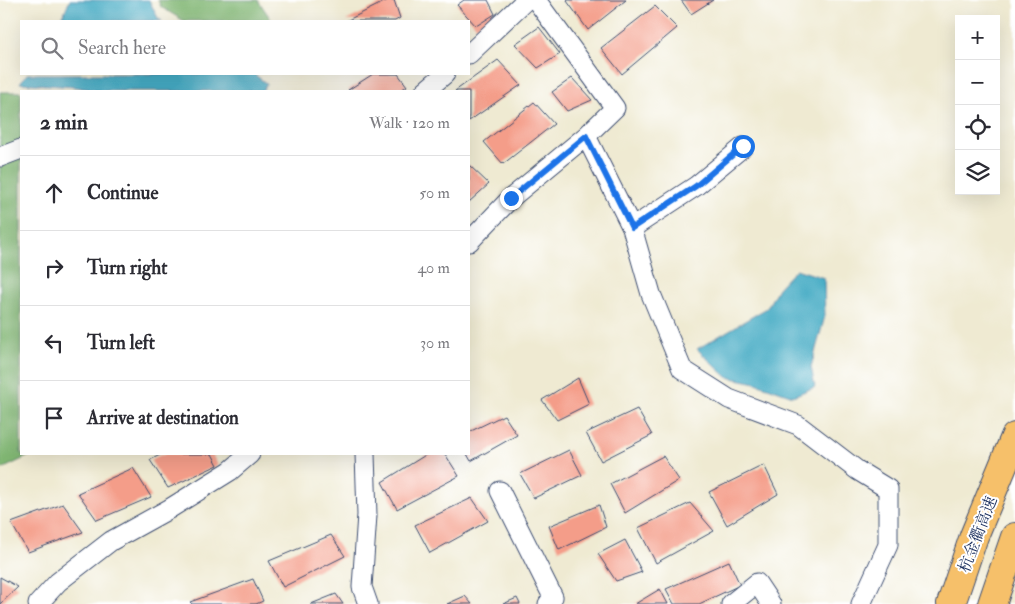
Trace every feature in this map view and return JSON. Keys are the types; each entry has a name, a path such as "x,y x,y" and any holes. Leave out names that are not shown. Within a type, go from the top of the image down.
{"highway":[{"name":"杭金衢高速","path":"951,604 974,536 1015,437"},
{"path":"947,604 974,536"},
{"path":"992,604 1015,537"}],"street":[{"path":"470,53 526,0"},
{"path":"470,241 511,198 586,136 615,108 536,0"},
{"path":"425,90 444,75"},
{"path":"586,136 632,228 651,294 682,369 729,399 798,425 857,470 888,489 888,545 861,604"},
{"path":"632,228 696,186 743,146"},
{"path":"0,157 20,149"},
{"path":"38,604 58,582 111,541 169,509 230,471 249,455"},
{"path":"365,455 366,515 362,587 368,604"},
{"path":"500,492 553,597 548,604"},
{"path":"731,604 757,583 771,604"}],"green space":[{"path":"158,0 258,0 271,20 182,20 161,7"},
{"path":"0,92 20,92 20,455 31,455 0,470"}],"water":[{"path":"70,0 149,0 161,20 60,20"},
{"path":"26,75 255,75 267,84 263,90 93,90 20,83"},
{"path":"796,269 824,278 825,316 811,367 815,387 793,396 756,383 727,377 697,349 767,308 778,288"}],"building":[{"path":"388,0 394,0 400,18 397,20 348,20"},
{"path":"464,0 488,0 495,14 476,26 457,5"},
{"path":"568,0 626,0 588,30"},
{"path":"681,0 713,0 691,14"},
{"path":"655,6 677,28 622,74 601,48"},
{"path":"539,27 560,54 538,68 515,44"},
{"path":"498,60 521,85 470,120 470,90 456,90"},
{"path":"371,75 399,75 407,86 401,90 348,90"},
{"path":"572,78 592,100 567,111 552,92"},
{"path":"534,102 554,124 503,164 484,142"},
{"path":"470,166 489,184 470,201"},
{"path":"578,378 589,404 557,420 542,400"},
{"path":"637,409 652,435 601,461 586,433"},
{"path":"504,415 517,435 471,461 468,455 470,455 470,432"},
{"path":"569,450 582,475 534,498 520,474"},
{"path":"160,455 213,455 218,465 168,488 150,460"},
{"path":"425,455 446,455 459,476 397,509 382,482"},
{"path":"663,456 679,480 625,513 610,484"},
{"path":"764,465 778,494 727,525 709,492"},
{"path":"133,468 151,497 97,520 78,493"},
{"path":"472,498 488,521 430,553 415,525"},
{"path":"690,503 714,531 656,563 638,528"},
{"path":"63,504 83,532 28,552 11,523"},
{"path":"599,505 606,527 559,550 549,526"},
{"path":"331,535 345,556 283,587 269,561"},
{"path":"625,540 642,572 616,581 598,554"},
{"path":"729,561 740,585 699,604 674,604 666,589"},
{"path":"0,577 18,587 0,604"},
{"path":"253,579 263,601 256,604 192,604 190,602"},
{"path":"660,589 668,604 635,604"},
{"path":"336,594 343,604 311,604"},
{"path":"465,596 472,604 447,604"},
{"path":"517,598 520,604 503,604"}],"route":[{"path":"511,198 586,136 632,228 696,186 743,146"}]}
